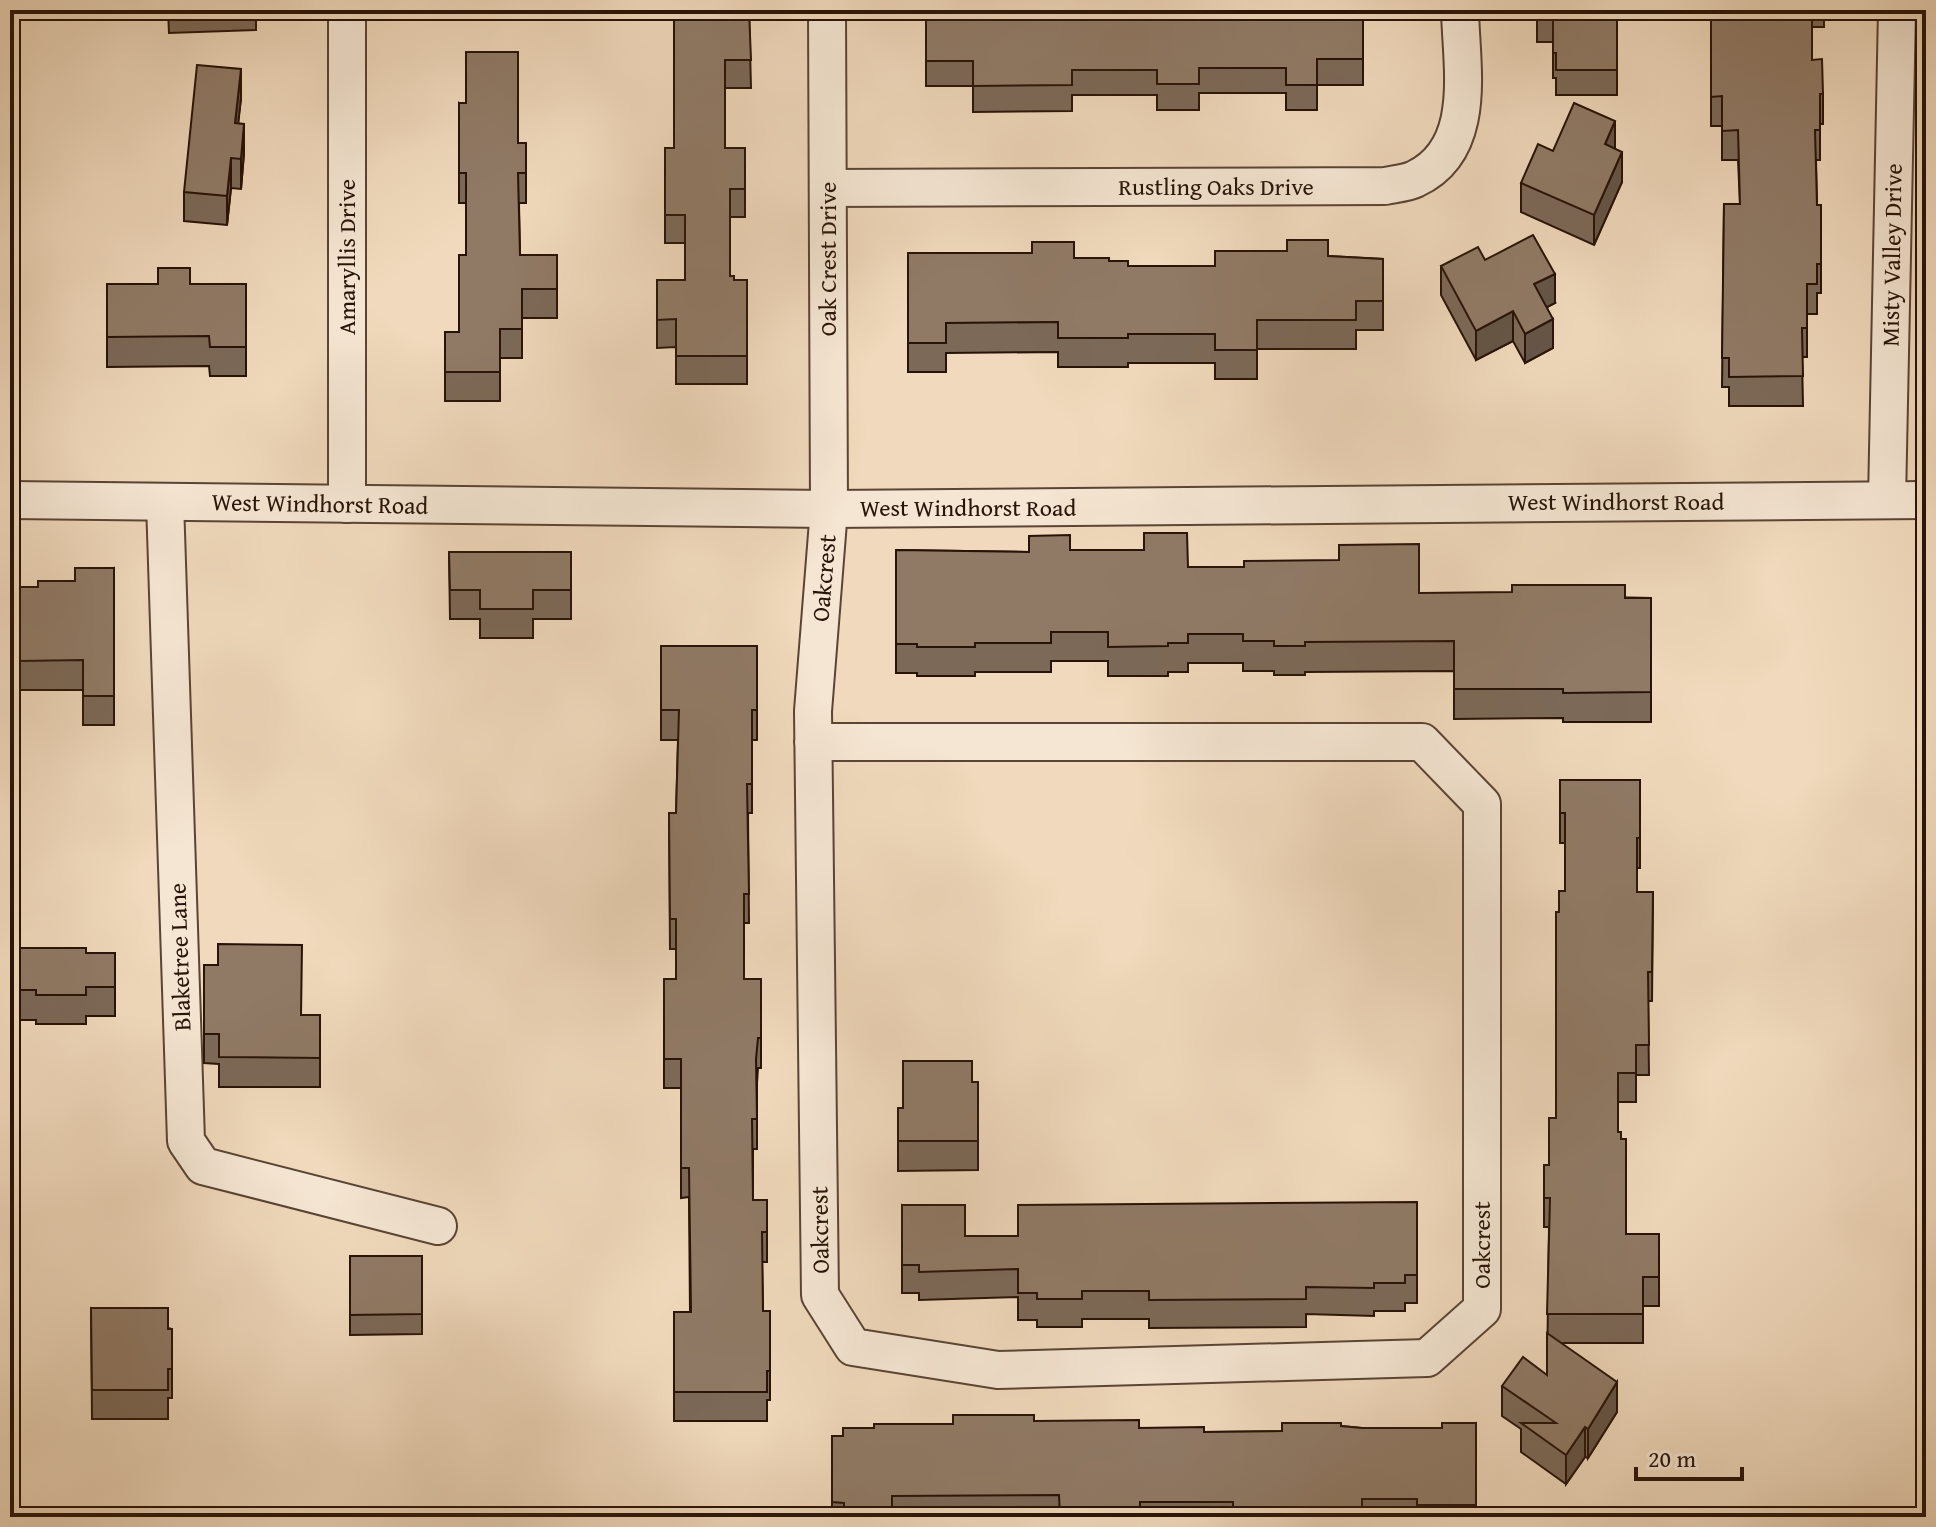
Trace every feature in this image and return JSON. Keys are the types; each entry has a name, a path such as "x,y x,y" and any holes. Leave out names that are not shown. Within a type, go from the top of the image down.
{"street":[{"name":"Amaryllis Drive","path":"347,10 347,504"},
{"name":"Oak Crest Drive","path":"827,10 829,509"},
{"name":"Rustling Oaks Drive","path":"828,188 1385,186 1416,179 1437,163 1454,142 1462,112 1460,10"},
{"name":"Misty Valley Drive","path":"1887,500 1897,10"},
{"name":"West Windhorst Road","path":"10,500 829,509 1926,500"},
{"name":"Blaketree Lane","path":"165,502 186,1141 203,1166 438,1226"},
{"name":"Oakcrest","path":"813,742 1422,742 1482,804 1482,1309 1427,1358 998,1370 853,1347 820,1295 813,742 813,711 829,509"}],"building":[{"path":"169,10 246,10 169,13"},
{"path":"674,10 749,10 751,60 725,60 725,148 745,148 745,189 730,189 730,276 734,276 734,280 747,280 747,356 676,356 676,319 657,320 657,280 685,280 685,215 665,215 665,148 674,148"},
{"path":"926,10 1363,10 1363,59 1317,59 1317,85 1286,85 1286,68 1199,68 1199,84 1157,84 1157,70 1072,70 1072,85 973,86 973,61 926,61"},
{"path":"1537,10 1617,10 1617,70 1556,70 1553,17 1537,17"},
{"path":"1711,10 1812,10 1812,60 1822,59 1820,130 1815,130 1817,205 1821,205 1821,264 1817,264 1817,284 1807,284 1807,328 1802,328 1803,376 1729,377 1729,358 1722,358 1724,204 1740,204 1738,130 1722,131 1722,96 1711,97"},
{"path":"466,52 518,52 518,143 526,143 526,173 518,173 520,255 557,255 557,289 522,289 522,329 500,329 500,372 445,372 445,332 459,332 459,255 466,255 466,173 459,173 459,103 466,103"},
{"path":"197,65 241,69 235,123 244,124 241,159 231,158 227,196 184,192"},
{"path":"1574,103 1615,121 1605,144 1622,152 1594,215 1521,183 1538,144 1553,151"},
{"path":"1533,235 1555,274 1534,284 1553,319 1525,334 1513,311 1476,331 1441,266 1478,247 1485,260"},
{"path":"1287,240 1328,240 1328,256 1383,259 1383,301 1356,301 1356,320 1257,320 1257,350 1215,350 1215,334 1058,338 1058,322 946,323 946,343 908,343 908,253 1032,253 1032,242 1074,242 1074,258 1109,258 1109,261 1128,261 1128,266 1215,266 1215,251 1287,251"},
{"path":"158,268 190,268 190,284 246,284 246,347 210,347 209,336 107,337 107,284 158,284"},
{"path":"1144,533 1187,533 1188,567 1244,567 1244,561 1339,560 1339,545 1419,544 1419,593 1512,592 1512,585 1625,585 1625,598 1651,598 1651,692 1454,689 1454,641 1305,642 1305,646 1274,646 1274,641 1243,641 1243,634 1188,634 1188,643 1108,647 1108,632 1051,632 1051,643 975,643 975,647 896,644 896,550 1029,552 1029,536 1070,535 1070,550 1144,550"},
{"path":"449,552 571,552 571,590 533,590 533,609 480,609 480,590 450,590"},
{"path":"75,568 114,568 114,696 83,696 83,660 19,661 19,587 38,587 38,581 75,581"},
{"path":"661,646 757,646 757,710 752,710 752,784 747,784 749,894 744,894 744,979 761,979 761,1038 758,1038 756,1059 757,1119 752,1119 753,1200 767,1200 767,1232 762,1232 763,1311 770,1311 767,1392 674,1392 674,1312 691,1312 689,1168 681,1168 681,1059 664,1059 664,979 676,979 676,919 670,919 669,813 676,813 679,710 661,710"},
{"path":"1560,780 1640,780 1637,892 1653,892 1652,972 1648,972 1649,1045 1636,1045 1636,1073 1618,1073 1618,1132 1621,1132 1621,1139 1626,1139 1626,1234 1659,1234 1659,1277 1643,1277 1643,1314 1547,1314 1550,1198 1544,1198 1544,1165 1549,1165 1549,1118 1556,1118 1556,912 1559,912 1559,891 1565,891 1565,813 1560,813"},
{"path":"218,944 302,945 301,1015 320,1015 320,1058 219,1057 219,1034 204,1034 204,965 218,965"},
{"path":"10,948 86,948 86,953 115,953 115,987 86,987 86,995 36,995 36,990 10,990"},
{"path":"903,1061 972,1061 972,1082 978,1082 978,1141 898,1141 898,1108 903,1108"},
{"path":"1417,1202 1417,1275 1405,1275 1405,1283 1374,1283 1374,1288 1306,1287 1306,1299 1149,1300 1149,1291 1082,1291 1082,1299 1037,1299 1037,1293 1018,1293 1018,1269 919,1272 919,1265 902,1265 902,1205 965,1205 965,1236 1018,1236 1018,1205"},
{"path":"350,1256 422,1256 422,1314 350,1315"},
{"path":"91,1308 168,1308 168,1329 172,1329 172,1369 168,1369 168,1390 92,1390"},
{"path":"1547,1333 1617,1382 1588,1429 1585,1427 1566,1455 1521,1423 1556,1423 1502,1386 1523,1357 1547,1375"},
{"path":"953,1415 1034,1415 1034,1421 1139,1420 1139,1428 1204,1427 1204,1432 1282,1431 1282,1423 1341,1423 1341,1426 1362,1428 1442,1428 1442,1423 1476,1423 1476,1505 1417,1505 1417,1499 1362,1499 1362,1517 1233,1517 1233,1502 1140,1502 1140,1517 1060,1517 1059,1495 892,1496 892,1509 844,1509 844,1503 832,1502 832,1436 843,1436 843,1428 874,1428 874,1424 953,1424"}]}
